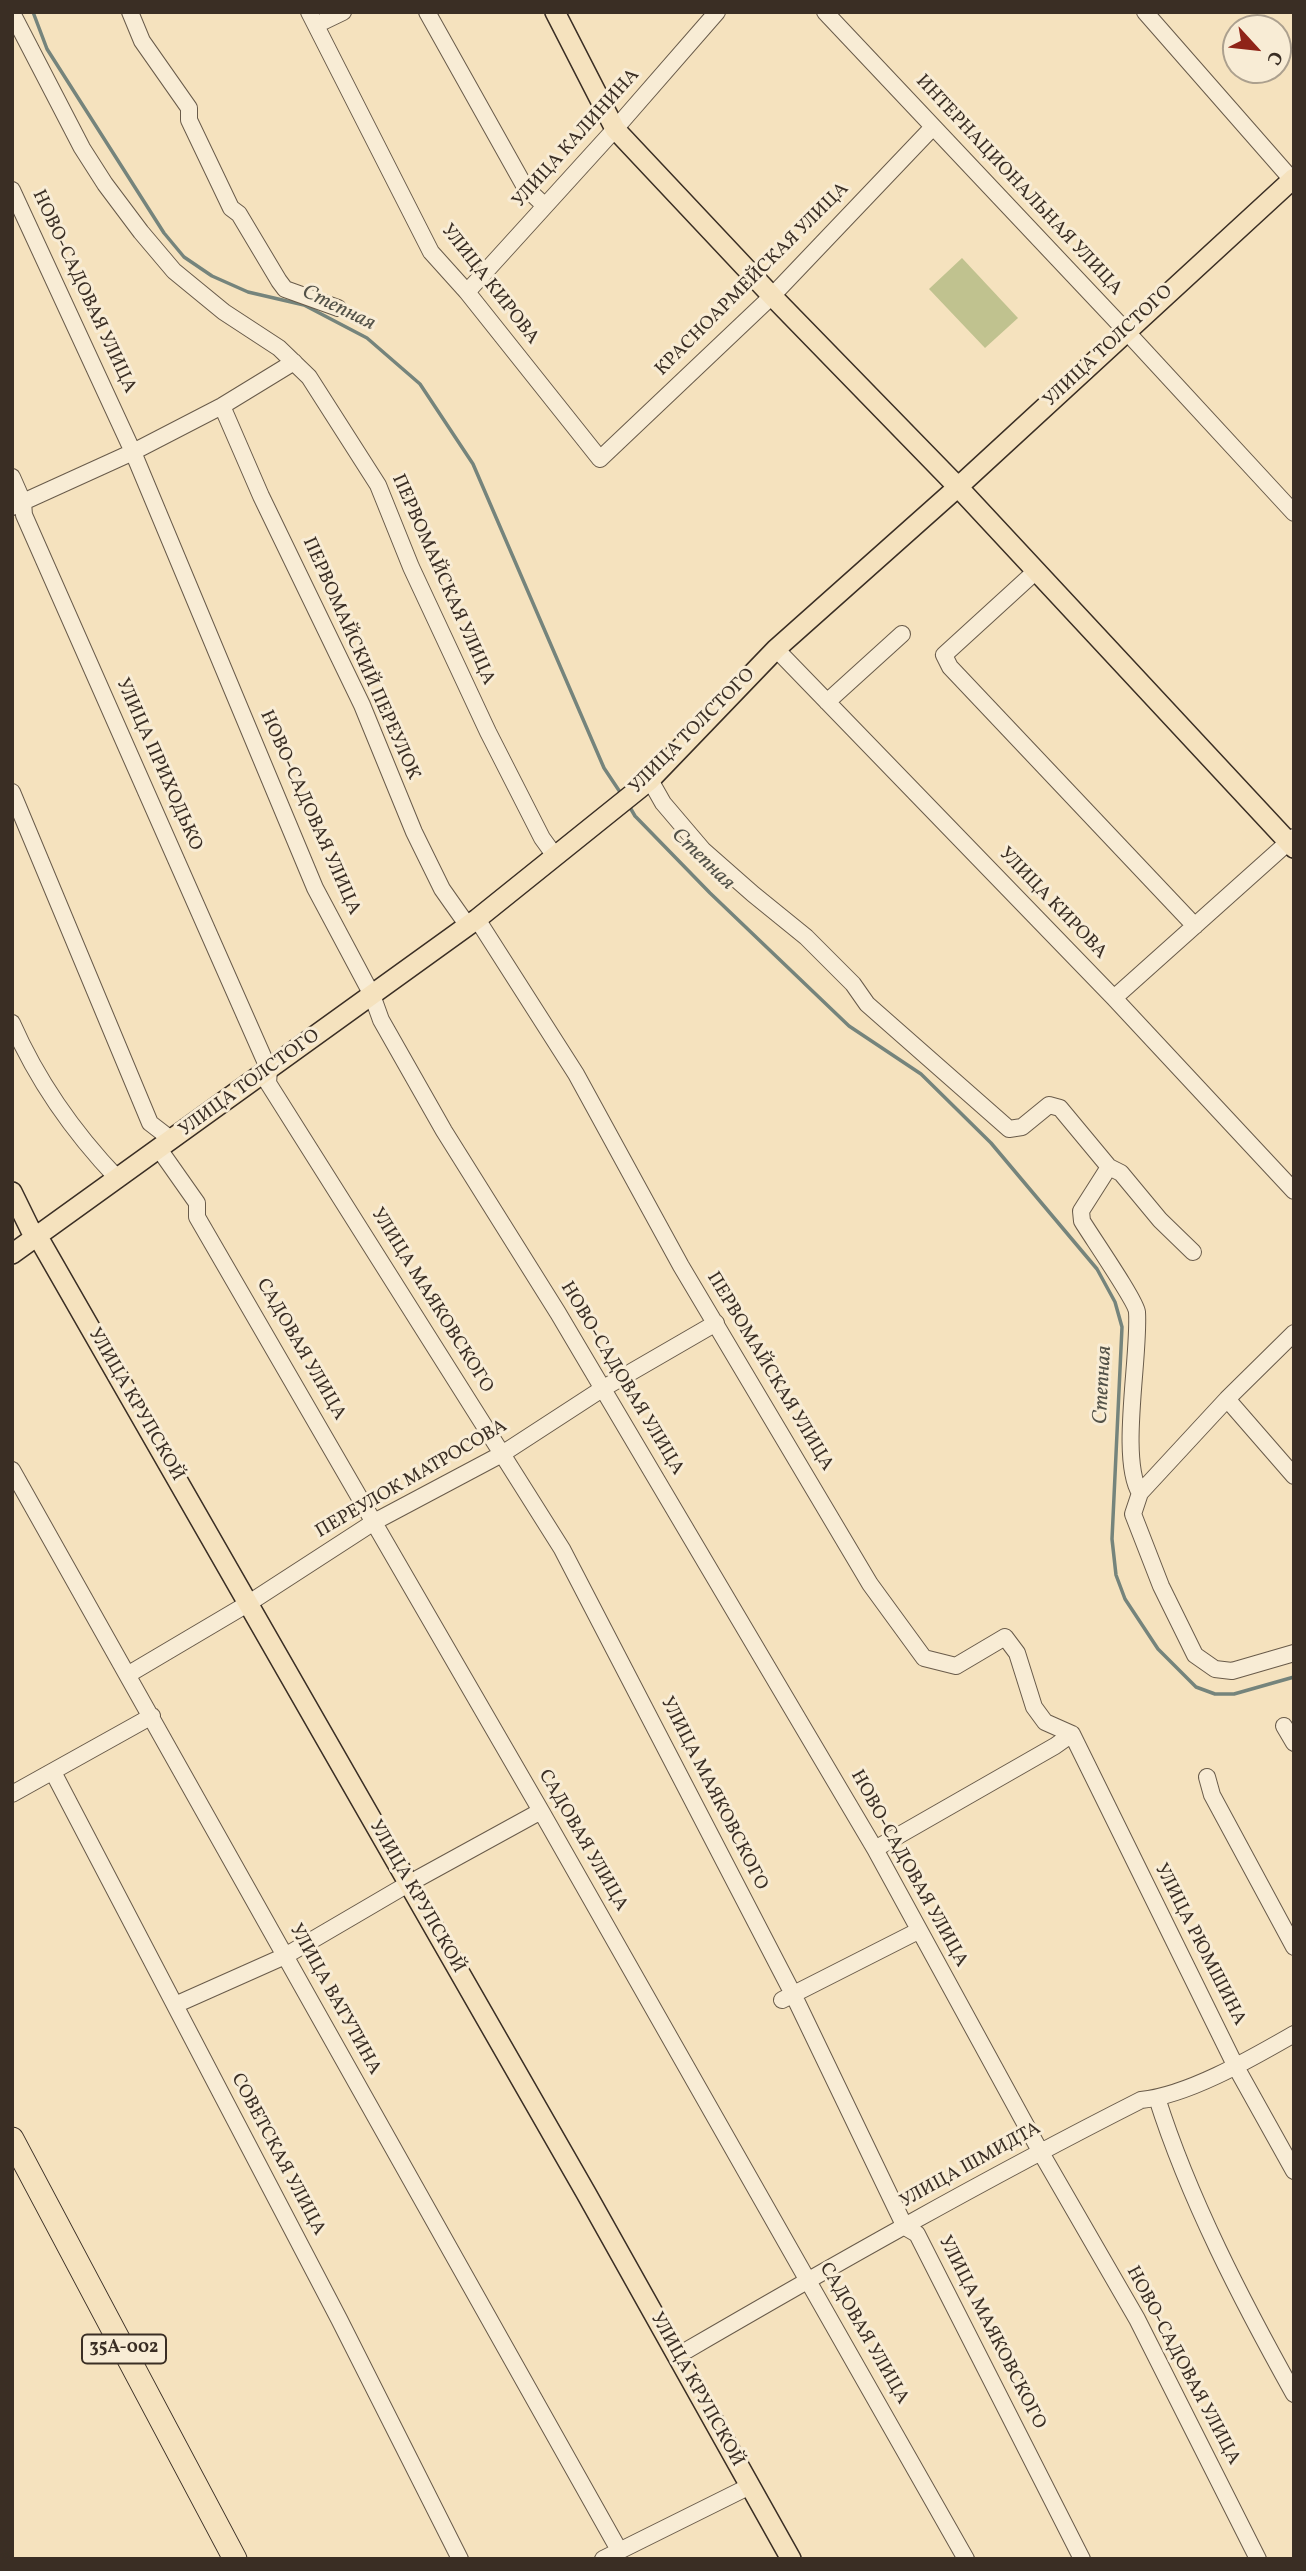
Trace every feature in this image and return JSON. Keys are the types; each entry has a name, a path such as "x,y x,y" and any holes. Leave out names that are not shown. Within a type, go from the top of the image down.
{"highway":[{"name":"35А-002","path":"12,2139 235,2559"}],"main road":[{"path":"555,12 615,129 772,296 958,487 1292,842"},
{"name":"УЛИЦА ТОЛСТОГО","path":"12,1254 472,922 647,783 776,649 958,487 1293,180"},
{"name":"УЛИЦА КРУПСКОЙ","path":"12,1192 36,1238 249,1603 791,2559"}],"street":[{"path":"131,12 142,41 188,108 189,120 231,208 239,214 279,281 285,289 338,308"},
{"path":"313,19 343,12"},
{"path":"427,12 524,187 545,206"},
{"name":"УЛИЦА КАЛИНИНА","path":"467,292 717,12"},
{"name":"ИНТЕРНАЦИОНАЛЬНАЯ УЛИЦА","path":"825,12 1294,513"},
{"name":"ПЕРВОМАЙСКАЯ УЛИЦА","path":"12,13 82,148 141,232 174,271 224,312 279,348 309,377 378,485 411,567 488,732 542,838 555,856"},
{"name":"УЛИЦА КИРОВА","path":"313,19 431,252 467,292 600,458"},
{"path":"1173,44 1293,180"},
{"name":"КРАСНОАРМЕЙСКАЯ УЛИЦА","path":"600,458 772,296 933,127"},
{"name":"НОВО-САДОВАЯ УЛИЦА","path":"12,190 133,452 315,888 372,995 381,1020 444,1131 602,1389 875,1849 1040,2151 1137,2319 1258,2559"},
{"path":"18,505 133,452 222,406 293,362"},
{"name":"ПЕРВОМАЙСКИЙ ПЕРЕУЛОК","path":"222,406 261,495 362,705 414,832 442,889 472,922"},
{"name":"УЛИЦА ПРИХОДЬКО","path":"12,477 18,505 269,1070"},
{"path":"1036,571 944,655 950,667 1195,926"},
{"path":"827,702 902,634"},
{"name":"УЛИЦА КИРОВА","path":"776,649 1114,998 1294,1191"},
{"path":"647,783 704,849 806,937 853,984 867,1004 974,1100 1009,1129 1022,1127 1049,1105 1059,1108 1109,1167 1121,1173 1160,1220 1193,1252"},
{"name":"САДОВАЯ УЛИЦА","path":"12,793 150,1123 197,1203 197,1217 254,1311 541,1811 966,2559"},
{"path":"1114,998 1292,842"},
{"name":"ПЕРВОМАЙСКАЯ УЛИЦА","path":"472,922 576,1074 681,1266 870,1584 924,1658 956,1666 1004,1637 1017,1653 1034,1707 1045,1722 1072,1734"},
{"path":"12,1023 41,1079 90,1148 118,1179"},
{"name":"УЛИЦА МАЯКОВСКОГО","path":"269,1070 268,1083 562,1549 905,2227 916,2234 1082,2559"},
{"path":"1109,1167 1081,1211 1082,1221 1137,1309 1131,1458 1135,1485 1140,1493"},
{"name":"ПЕРЕУЛОК МАТРОСОВА","path":"129,1674 249,1603 374,1522 502,1454 602,1389 716,1323"},
{"path":"1294,1333 1227,1399 1140,1493 1133,1514 1157,1575 1195,1655 1214,1669 1232,1671 1294,1653"},
{"path":"1227,1399 1294,1476"},
{"name":"УЛИЦА ВАТУТИНА","path":"12,1470 619,2550"},
{"path":"12,1794 152,1716"},
{"path":"1284,1726 1294,1743"},
{"path":"875,1849 1072,1734"},
{"name":"УЛИЦА РЮМШИНА","path":"1072,1734 1236,2067 1294,2171"},
{"name":"СОВЕТСКАЯ УЛИЦА","path":"53,1772 339,2319 460,2559"},
{"path":"1207,1777 1212,1795 1294,1947"},
{"path":"175,2005 285,1956 541,1811"},
{"path":"788,1997 918,1931"},
{"name":"УЛИЦА ШМИДТА","path":"677,2356 1040,2151 1141,2100 1157,2098 1236,2067 1294,2034"},
{"path":"1157,2098 1169,2138 1245,2307 1294,2394"},
{"path":"603,2559 750,2486"}],"green space":[{"path":"962,258 1018,318 985,348 929,289"}],"waterway":[{"name":"Степная","path":"33,12 47,49 164,233 184,257 212,276 248,292 304,305 367,338 420,384 473,464 604,768 622,795"},
{"name":"Степная","path":"628,804 635,816 710,893 849,1026 921,1074 991,1143 1097,1269 1115,1302 1122,1327 1112,1539 1116,1575 1125,1599 1158,1649 1196,1687 1215,1694 1234,1694 1294,1677"}]}
